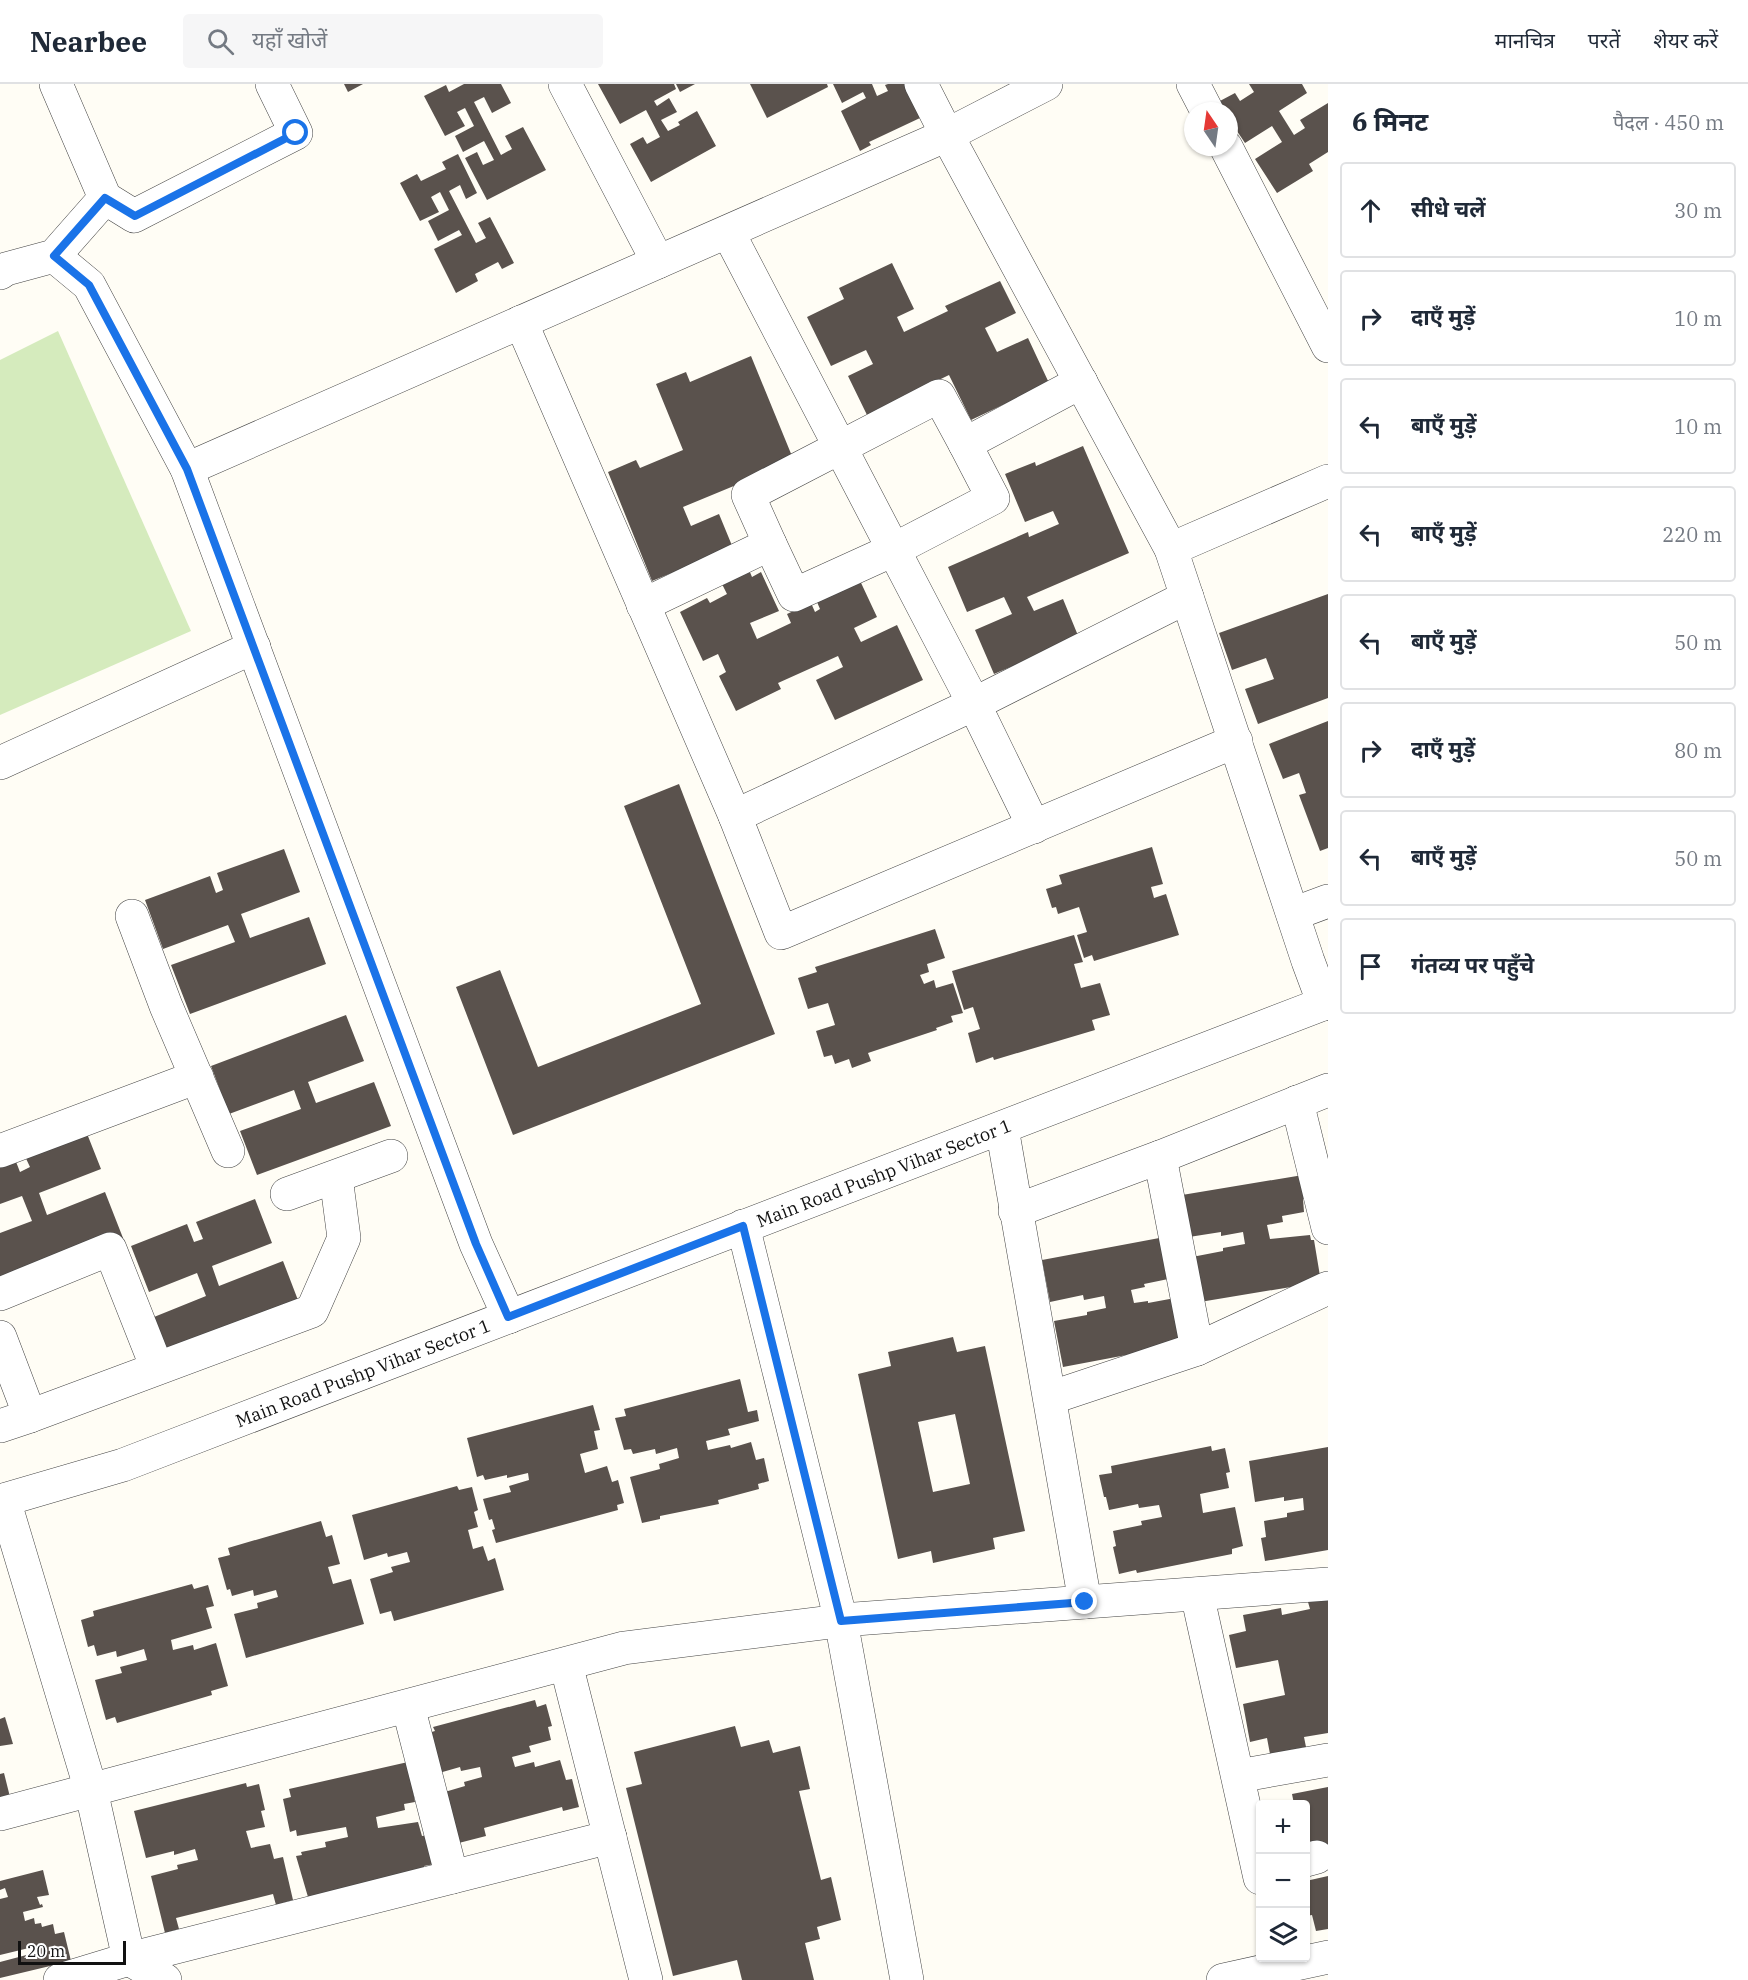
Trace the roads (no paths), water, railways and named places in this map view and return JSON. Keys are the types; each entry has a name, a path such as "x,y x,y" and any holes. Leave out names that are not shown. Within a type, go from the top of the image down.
{"street":[{"path":"56,84 105,198 135,216 296,133 272,84"},
{"path":"565,84 658,262"},
{"path":"921,84 1171,549 1293,914 1326,1003"},
{"path":"187,469 947,135 1046,84"},
{"path":"1193,84 1202,102"},
{"path":"1231,156 1328,346"},
{"path":"0,273 6,269 54,256 105,198"},
{"path":"728,232 974,704 1034,827"},
{"path":"54,256 89,285 187,469 476,1244 508,1317"},
{"path":"521,322 735,816 781,933 1236,741"},
{"path":"965,444 1081,382"},
{"path":"939,396 993,498 893,550 794,595 747,495 840,447 939,396"},
{"path":"1171,549 1328,481"},
{"path":"643,604 770,544"},
{"path":"735,816 974,704 1188,597"},
{"path":"0,763 254,647"},
{"path":"1293,914 1328,902"},
{"path":"132,916 166,1006 228,1151"},
{"name":"Main Road Pushp Vihar Sector 1","path":"2,1500 123,1465 1326,1003"},
{"path":"0,1151 197,1077"},
{"path":"1015,1211 1160,1157 1328,1090"},
{"path":"1297,1102 1328,1228"},
{"path":"1002,1128 1085,1602"},
{"path":"287,1194 391,1156"},
{"path":"1160,1157 1197,1349"},
{"path":"0,1426 312,1311 344,1238 336,1177"},
{"path":"743,1226 841,1621 907,1980"},
{"path":"0,1294 110,1248 158,1368"},
{"path":"1050,1398 1197,1349 1328,1288"},
{"path":"0,1337 30,1416"},
{"path":"2,1500 91,1790 129,1959 165,1980"},
{"path":"0,1814 624,1648 841,1621 1328,1584"},
{"path":"1197,1594 1256,1855"},
{"path":"566,1664 646,1980"},
{"path":"408,1706 452,1877"},
{"path":"1238,1776 1328,1760"},
{"path":"60,1980 129,1959 610,1837"},
{"path":"1310,1959 1328,1958"},
{"path":"1224,1980 1279,1962"}]}
